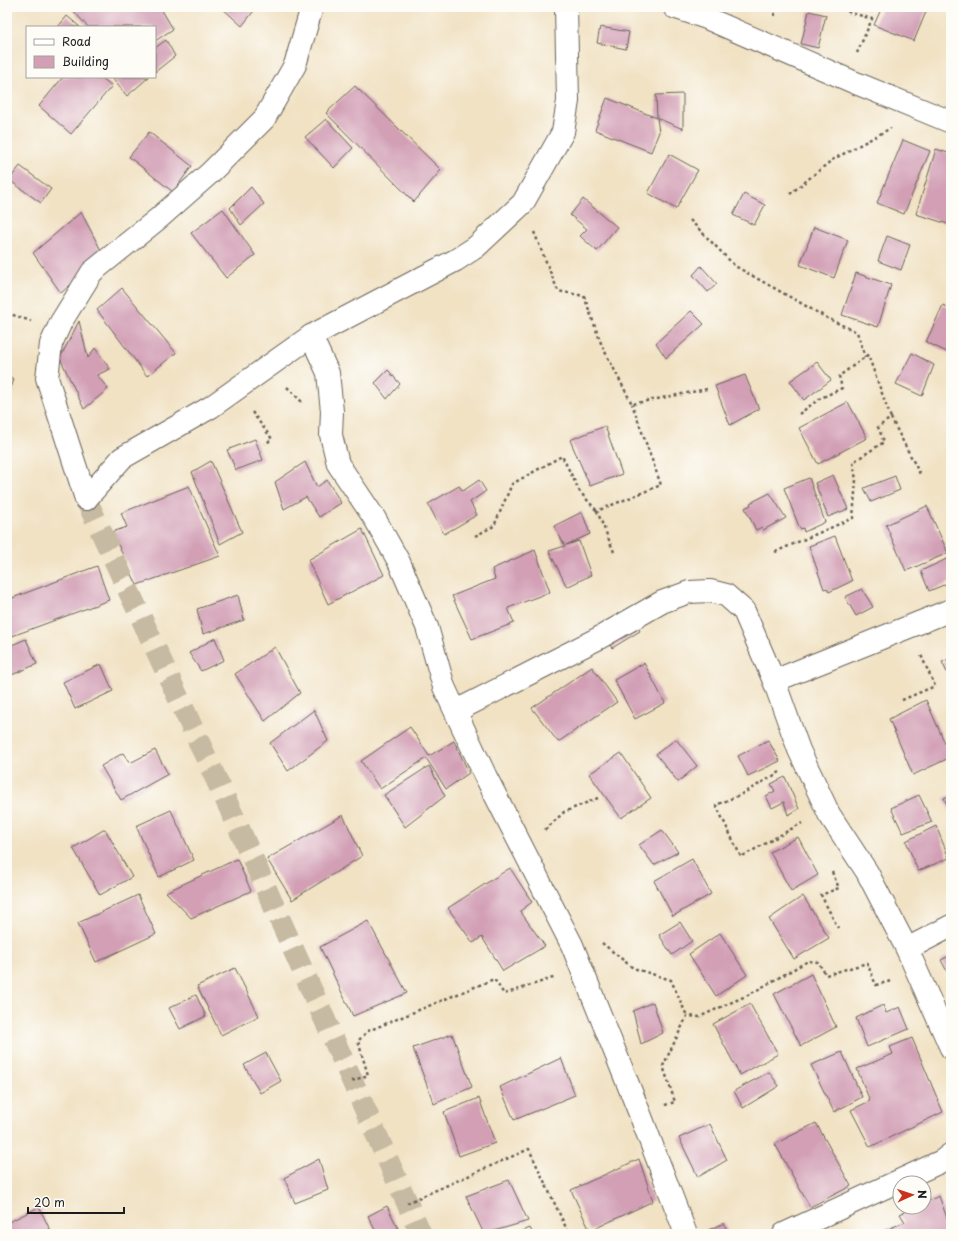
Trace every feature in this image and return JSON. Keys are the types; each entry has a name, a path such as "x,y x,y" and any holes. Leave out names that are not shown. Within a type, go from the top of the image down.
{"street":[{"path":"312,7 294,65 264,120 210,173 159,218 92,272 61,322 51,344 47,378 86,499 122,458 211,407 311,336 456,260 476,247 523,203 563,132 568,101 566,7"},
{"path":"674,7 704,17 845,79 951,122"},
{"path":"311,336 328,373 332,411 331,434 338,464 375,519 399,562 427,627 444,687 486,777 572,945 640,1114 686,1234"},
{"path":"456,710 599,638 662,602 689,592 710,591 726,595 744,611 774,681 800,750 829,814 867,872 907,949 951,1048"},
{"path":"774,681 951,610"},
{"path":"907,949 951,926"},
{"path":"784,1234 942,1161 951,1154"}],"path":[{"path":"845,79 872,19 846,10 848,7"},
{"path":"790,194 832,160 893,127 930,113"},
{"path":"523,203 558,291 584,296 602,346 632,404 661,485 596,511"},
{"path":"690,220 735,266 829,319 857,332 864,357"},
{"path":"7,313 33,322"},
{"path":"799,414 819,399 842,388 838,376 868,355 891,418 921,476"},
{"path":"281,387 288,387 331,434"},
{"path":"632,404 707,389"},
{"path":"249,408 272,439 265,444"},
{"path":"775,552 853,518 856,480 853,462 884,442 878,427 891,418"},
{"path":"475,536 494,526 512,484 562,456 580,492 596,511 614,552"},
{"path":"902,700 935,686 920,651 924,649"},
{"path":"786,769 740,795 716,805 741,857 805,821"},
{"path":"544,838 544,830 564,812 598,798"},
{"path":"829,868 839,888 821,896 838,928"},
{"path":"601,942 633,968 671,980 687,1016 663,1066 675,1102 640,1114"},
{"path":"687,1016 699,1017 744,996 808,961 818,962 826,975 867,963 876,985 899,980"},
{"path":"352,1081 368,1074 358,1041 368,1031 494,979 504,994 581,968"},
{"path":"407,1203 529,1149 569,1234"}],"building":[{"path":"70,7 160,7 173,29 156,40 156,26 87,26"},
{"path":"221,7 257,7 242,26"},
{"path":"882,7 928,7 914,41 874,25"},
{"path":"809,11 826,15 818,48 801,44"},
{"path":"67,16 79,26 59,26"},
{"path":"600,27 629,32 626,49 597,43"},
{"path":"166,40 175,56 156,71 156,47"},
{"path":"62,78 102,78 112,86 71,134 39,106"},
{"path":"112,78 148,78 127,96"},
{"path":"355,86 441,170 414,202 326,113"},
{"path":"683,94 683,129 657,118 656,95"},
{"path":"607,98 657,118 659,132 651,152 595,130"},
{"path":"326,119 353,148 334,168 305,137"},
{"path":"149,132 192,166 173,192 129,157"},
{"path":"903,140 930,151 904,214 877,203"},
{"path":"936,149 951,154 951,225 916,214"},
{"path":"669,154 698,170 676,209 648,193"},
{"path":"20,166 51,189 41,203 9,180"},
{"path":"251,187 264,204 241,225 230,208"},
{"path":"744,194 765,205 754,225 733,215"},
{"path":"583,199 617,227 597,251 580,236 587,229 570,215"},
{"path":"223,209 255,255 226,278 191,233"},
{"path":"81,212 104,256 61,293 33,253"},
{"path":"814,227 848,240 834,278 800,265"},
{"path":"887,236 910,245 901,270 878,261"},
{"path":"701,266 717,284 708,292 693,275"},
{"path":"856,273 891,285 878,327 842,315"},
{"path":"122,288 176,353 147,376 97,310"},
{"path":"943,305 951,309 951,354 926,342"},
{"path":"691,311 704,324 666,358 656,343"},
{"path":"79,321 88,358 95,348 110,369 97,375 108,389 84,409 60,358"},
{"path":"912,353 934,365 922,396 896,384"},
{"path":"817,362 831,380 804,400 790,381"},
{"path":"388,370 400,384 387,399 375,383"},
{"path":"745,375 759,409 730,425 715,386"},
{"path":"7,376 14,379 7,402"},
{"path":"848,402 867,438 818,464 799,428"},
{"path":"605,426 622,474 590,486 570,440"},
{"path":"255,439 263,460 236,470 227,450"},
{"path":"211,461 242,532 220,544 192,472"},
{"path":"305,462 317,487 327,480 341,503 319,517 306,497 284,509 275,482"},
{"path":"833,475 848,509 828,517 815,483"},
{"path":"895,476 900,490 871,502 864,488"},
{"path":"809,478 825,522 804,532 803,528 800,529 784,488"},
{"path":"479,480 486,491 470,502 477,515 444,534 428,504 459,486 463,491"},
{"path":"189,486 220,556 137,585 112,532 127,527 121,513"},
{"path":"770,493 786,518 763,530 762,527 756,530 745,508 751,505 750,503"},
{"path":"927,506 948,553 906,571 886,525"},
{"path":"582,512 590,534 566,545 579,541 591,575 567,587 549,551 565,546 554,526"},
{"path":"362,529 384,575 328,604 308,560"},
{"path":"835,536 852,581 829,592 827,588 824,589 809,546"},
{"path":"535,550 550,592 508,608 514,623 472,639 452,596 495,579 492,569"},
{"path":"951,557 951,582 929,591 921,571"},
{"path":"97,566 109,600 7,638 7,600"},
{"path":"862,589 873,607 856,616 845,597"},
{"path":"238,595 244,620 203,634 197,609"},
{"path":"628,611 640,631 612,648 598,627"},
{"path":"215,638 224,660 201,671 189,653"},
{"path":"26,639 37,664 7,677 7,647"},
{"path":"275,647 300,693 265,721 235,674"},
{"path":"951,658 951,681 942,662"},
{"path":"644,663 665,703 635,719 614,680"},
{"path":"101,664 113,691 75,709 63,682"},
{"path":"592,667 617,702 558,742 532,708"},
{"path":"926,700 951,757 913,775 889,719"},
{"path":"314,710 328,741 288,771 270,743"},
{"path":"410,727 429,756 454,741 469,773 446,789 426,758 380,789 361,761"},
{"path":"676,739 697,766 678,782 656,754"},
{"path":"768,740 780,761 748,776 738,756"},
{"path":"155,750 168,774 121,800 101,766 123,753 130,763"},
{"path":"621,753 651,798 621,818 589,774"},
{"path":"429,766 445,796 405,827 384,795"},
{"path":"785,777 799,809 788,815 784,802 772,808 766,796 775,791 771,784"},
{"path":"919,795 932,822 903,833 891,808"},
{"path":"951,795 951,813 944,798"},
{"path":"171,810 194,860 159,877 136,826"},
{"path":"343,815 362,856 292,900 267,859"},
{"path":"936,826 949,858 918,871 906,841"},
{"path":"105,829 132,877 100,895 73,848"},
{"path":"662,830 678,852 654,865 639,845"},
{"path":"798,837 818,875 791,891 770,852"},
{"path":"237,859 251,891 191,918 166,892"},
{"path":"692,859 711,894 673,916 654,881"},
{"path":"510,868 532,902 520,911 545,946 503,971 482,937 473,943 448,908"},
{"path":"138,895 156,934 96,962 78,923"},
{"path":"803,896 829,938 794,959 769,919"},
{"path":"368,921 407,993 353,1016 320,947"},
{"path":"680,922 692,941 672,955 659,935"},
{"path":"720,933 747,975 716,996 689,954"},
{"path":"951,955 951,979 941,960"},
{"path":"235,968 259,1016 221,1035 197,986"},
{"path":"811,974 836,1027 801,1046 774,994"},
{"path":"196,995 206,1016 180,1029 169,1008"},
{"path":"653,1002 663,1033 641,1044 633,1011"},
{"path":"750,1004 778,1054 740,1075 713,1024"},
{"path":"883,1005 886,1013 900,1007 909,1029 867,1047 856,1018"},
{"path":"452,1034 472,1087 434,1104 413,1048"},
{"path":"912,1038 943,1112 870,1147 851,1110 870,1101 857,1069 893,1054 890,1047"},
{"path":"842,1052 862,1097 834,1112 811,1065"},
{"path":"266,1053 281,1081 260,1093 244,1065"},
{"path":"561,1058 575,1095 514,1120 500,1087"},
{"path":"769,1072 779,1086 743,1108 734,1091"},
{"path":"479,1098 495,1143 459,1156 444,1112"},
{"path":"816,1123 851,1186 810,1207 775,1144"},
{"path":"710,1124 727,1160 698,1177 679,1138"},
{"path":"319,1159 328,1190 295,1203 284,1178"},
{"path":"639,1159 653,1201 590,1231 571,1190"},
{"path":"509,1180 528,1221 484,1234 466,1196"},
{"path":"939,1196 951,1229 951,1234 876,1234 905,1222 901,1215 932,1215 932,1199"},
{"path":"387,1206 401,1234 377,1234 368,1216"},
{"path":"39,1207 52,1234 7,1234 7,1223"},
{"path":"724,1223 728,1234 707,1234 706,1231"},
{"path":"530,1228 533,1234 516,1234"}],"tunnel":[{"path":"86,499 237,824 421,1234"}]}
